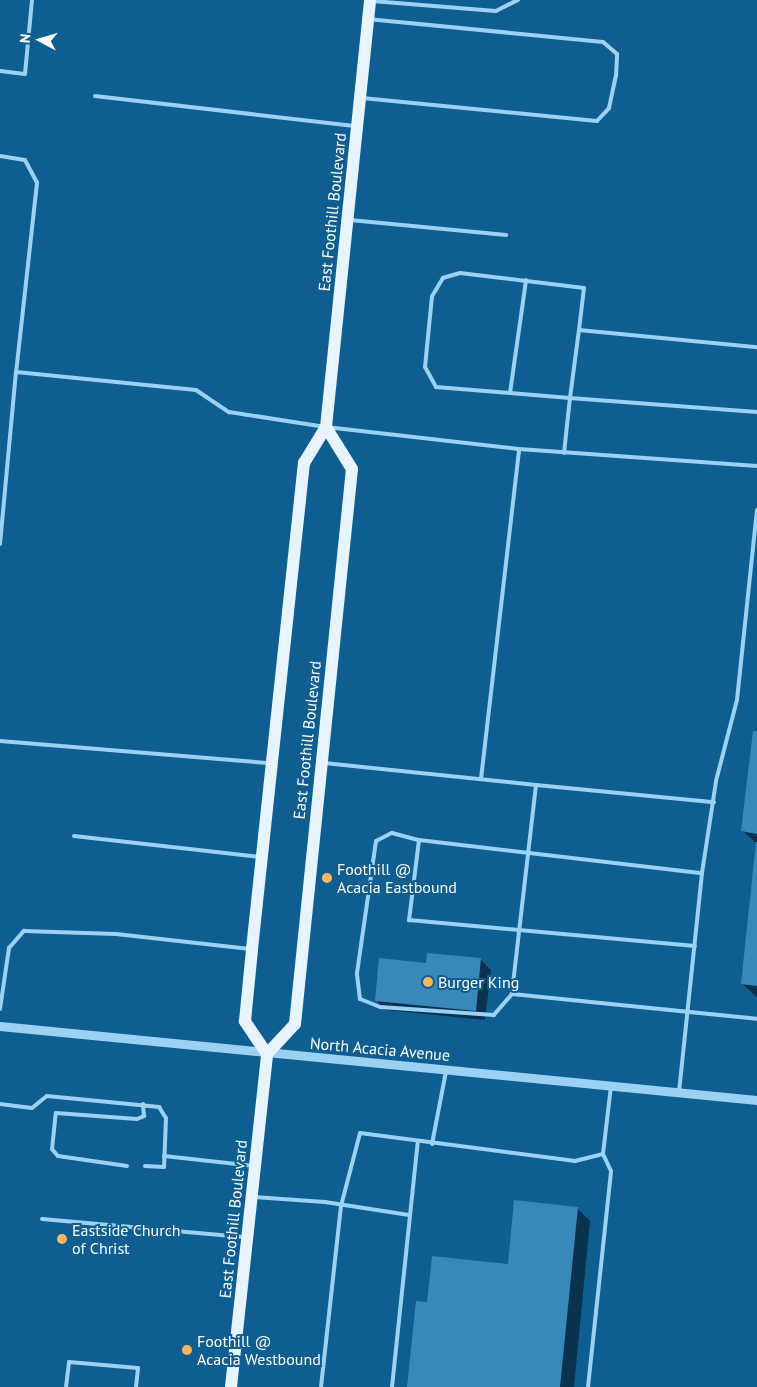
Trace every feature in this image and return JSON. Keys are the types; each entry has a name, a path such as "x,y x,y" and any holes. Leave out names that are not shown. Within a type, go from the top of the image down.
{"main road":[{"name":"East Foothill Boulevard","path":"267,1054 245,1021 252,949 304,463 326,427 370,0"},
{"name":"East Foothill Boulevard","path":"231,1387 267,1054 295,1024 320,762 352,469 326,427"}],"street":[{"name":"North Acacia Avenue","path":"0,1026 267,1054 757,1100"}],"lane":[{"path":"0,71 25,74 32,0"},
{"path":"370,0 496,11 518,0"},
{"path":"360,98 597,121 609,108 616,76 617,54 603,42 368,19"},
{"path":"95,96 357,126"},
{"path":"0,156 26,160 38,183 16,372 0,544"},
{"path":"348,220 506,235"},
{"path":"564,453 570,398 584,288 460,274 443,278 432,296 425,367 436,387 570,398 757,412"},
{"path":"510,393 526,280"},
{"path":"579,330 757,347"},
{"path":"16,372 196,390 229,412 326,427 519,449 757,466"},
{"path":"481,779 519,449"},
{"path":"0,487 6,488"},
{"path":"679,1092 702,873 714,802 736,700 757,510"},
{"path":"0,741 272,763"},
{"path":"320,762 714,802"},
{"path":"536,785 527,853 518,930 512,994 494,1015 380,1007 360,1000 357,972 376,841 392,833 419,840 527,853 702,873"},
{"path":"74,836 262,857"},
{"path":"419,840 409,920 695,946"},
{"path":"0,1009 9,948 24,931 116,934 252,949"},
{"path":"512,994 688,1014 757,1019"},
{"path":"432,1144 446,1070"},
{"path":"588,1387 611,1171 603,1154 611,1086"},
{"path":"0,1104 32,1108 47,1096 159,1107 166,1118 164,1168 145,1166"},
{"path":"127,1166 58,1156 52,1149 56,1113 138,1119 144,1116 143,1104"},
{"path":"321,1387 341,1206 360,1133 432,1144 575,1161 603,1154"},
{"path":"392,1387 418,1141"},
{"path":"164,1156 255,1166"},
{"path":"251,1197 409,1215"},
{"path":"42,1219 247,1237"},
{"path":"66,1387 69,1362 138,1368 136,1387"}],"building":[{"path":"753,731 757,731 757,834 741,831"},
{"path":"757,842 757,986 741,984"},
{"name":"Burger King","path":"427,953 481,958 476,1011 375,1001 379,958 426,963"},
{"path":"514,1200 578,1207 560,1387 407,1387 416,1301 427,1302 432,1256 508,1264"}],"place":[{"name":"Foothill @ Acacia Eastbound","path":"327,878"},
{"name":"Burger King","path":"428,982"},
{"name":"Eastside Church of Christ","path":"62,1239"},
{"name":"Foothill @ Acacia Westbound","path":"187,1350"}]}
